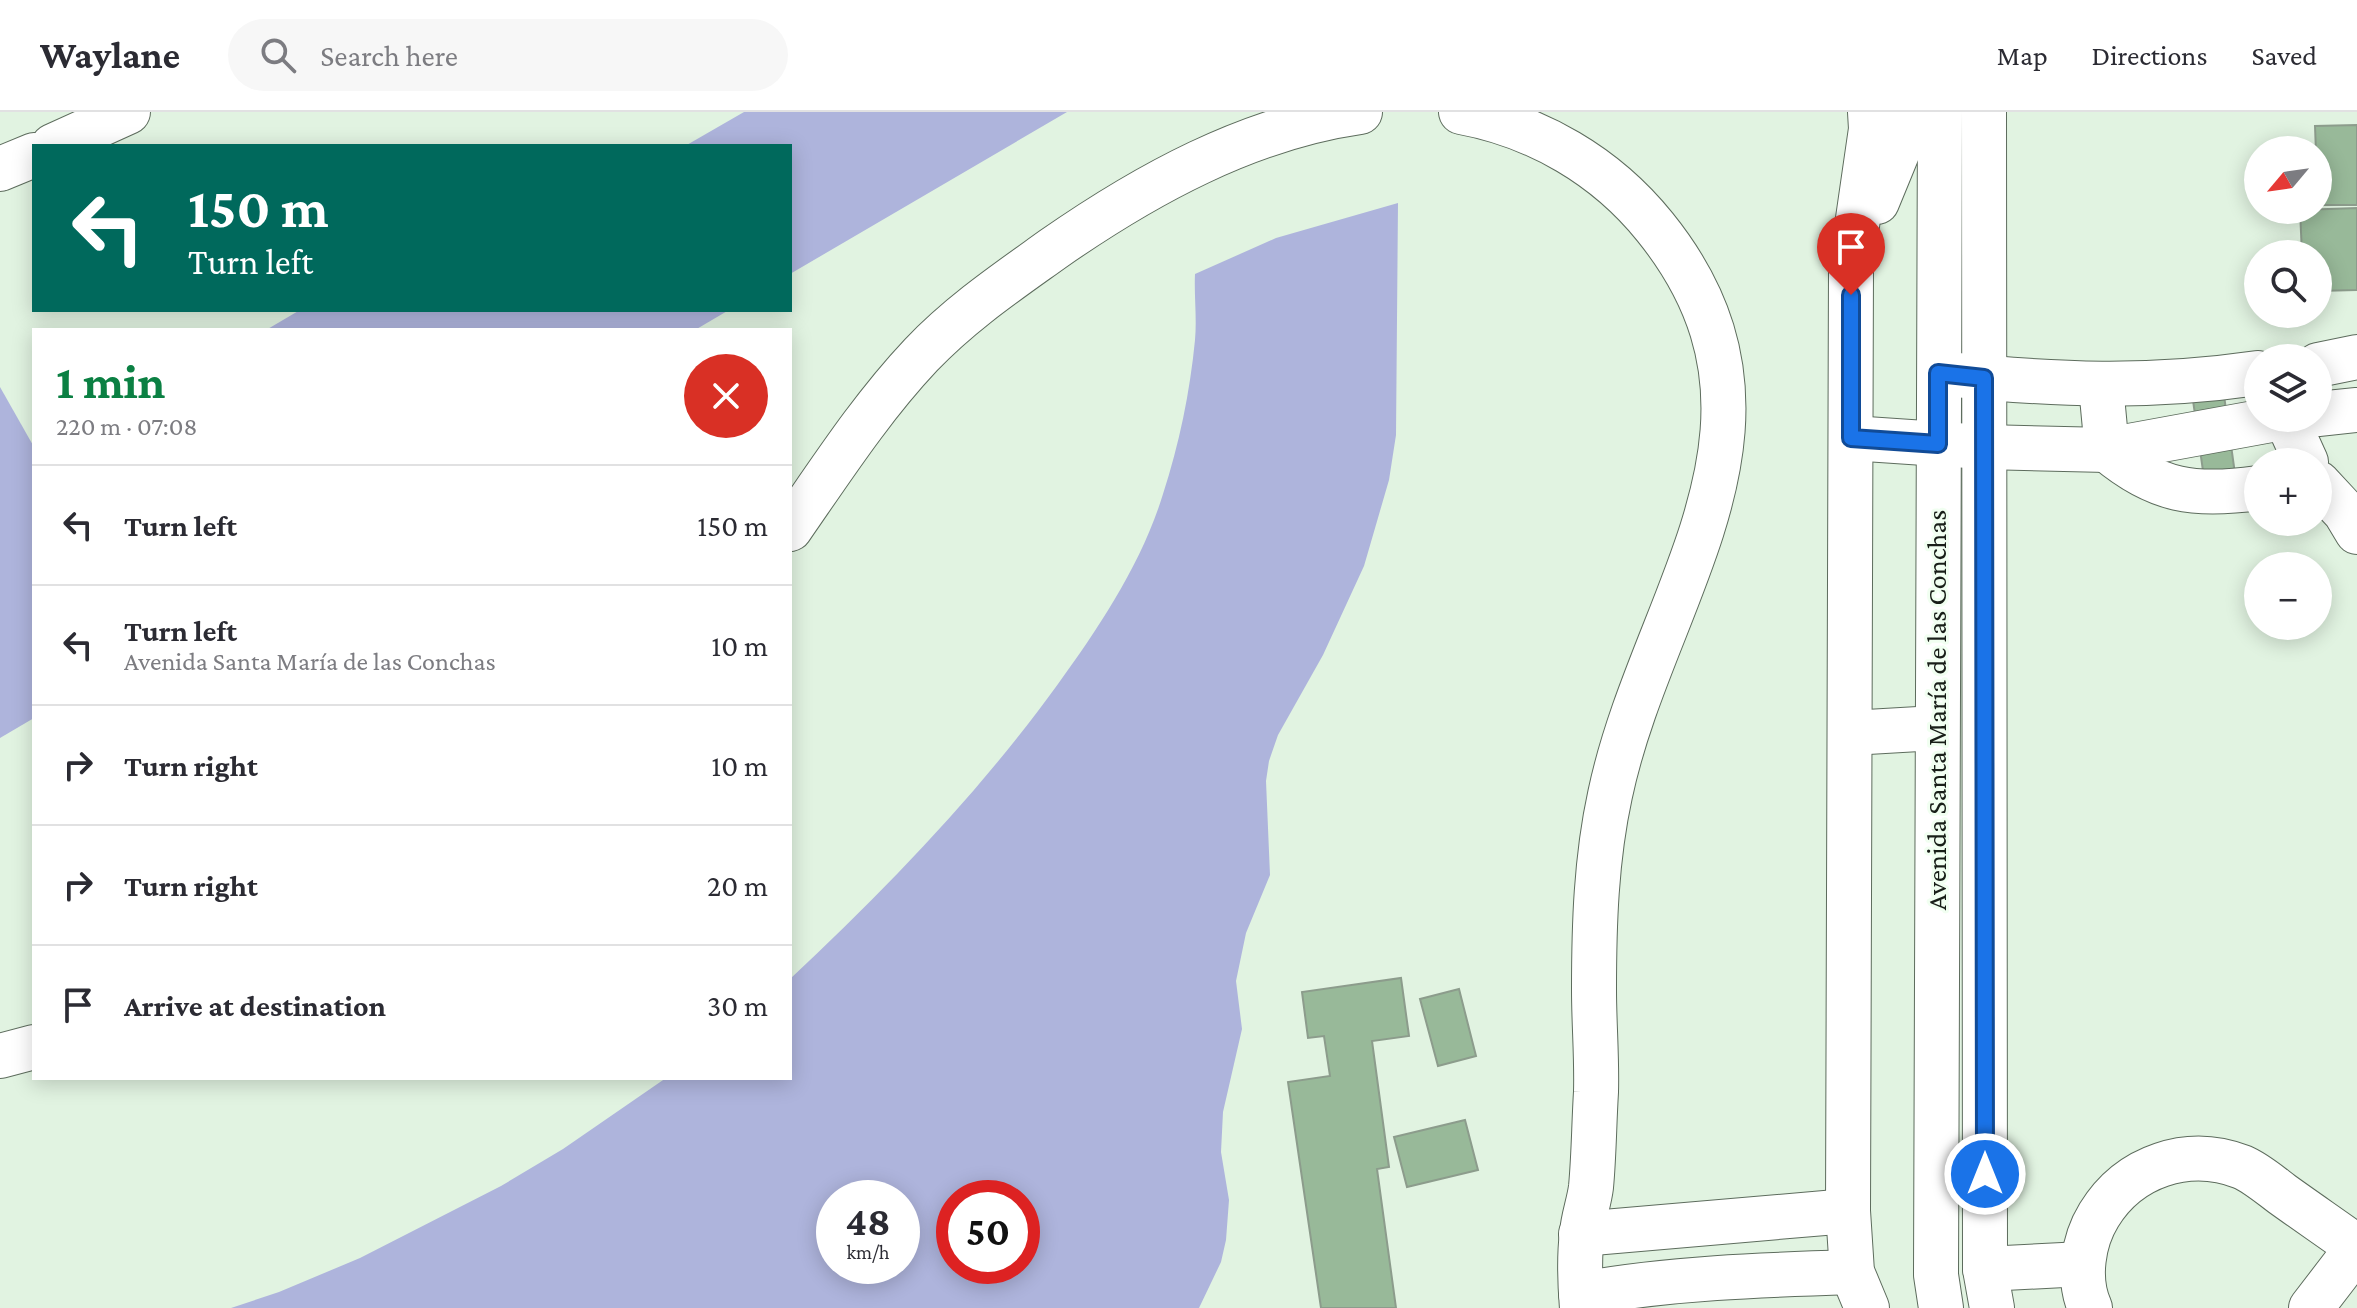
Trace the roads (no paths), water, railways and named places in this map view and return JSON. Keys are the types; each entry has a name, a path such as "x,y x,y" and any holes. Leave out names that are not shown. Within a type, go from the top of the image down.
{"street":[{"path":"57,144 128,112"},
{"path":"792,526 850,443 921,355 963,315 1007,280 1140,192 1189,167 1279,131 1360,112"},
{"path":"1461,112 1523,130 1566,149 1603,175 1639,207 1669,244 1697,293 1723,376 1725,414 1722,456 1708,513 1626,734 1610,794 1597,872 1594,1133 1591,1190 1581,1234 1582,1301 1623,1286 1770,1274 1859,1290 1848,1211 1851,267 1871,129 1870,112"},
{"path":"1851,267 1914,112"},
{"name":"Avenida Santa María de las Conchas","path":"1940,112 1936,1275 1941,1308"},
{"name":"Avenida Santa María de las Conchas","path":"1984,112 1989,1288"},
{"path":"0,169 32,156"},
{"path":"2332,362 2357,357"},
{"path":"1938,373 2101,386 2171,383 2244,375"},
{"path":"2101,386 2107,450 2128,467 2158,483 2214,494 2244,490"},
{"path":"2332,413 2357,410"},
{"path":"1851,438 1984,447 2107,450 2244,425"},
{"path":"2332,498 2357,532"},
{"path":"1850,733 1936,728"},
{"path":"0,1056 32,1048"},
{"path":"2090,1308 2083,1264 2091,1228 2110,1197 2138,1174 2171,1160 2208,1158 2243,1168 2357,1247 2311,1308"},
{"path":"1581,1234 1848,1211"},
{"path":"1989,1288 2083,1264"}],"water":[{"path":"744,112 1067,112 792,273 792,144 688,144"},
{"path":"1398,203 1396,435 1389,480 1364,566 1323,655 1278,735 1269,761 1266,781 1270,875 1246,933 1236,981 1242,1029 1223,1112 1221,1152 1229,1200 1226,1240 1221,1262 1199,1308 231,1308 279,1292 360,1258 501,1186 563,1149 663,1080 792,1080 792,977 897,874 997,763 1074,662 1132,569 1154,520 1174,457 1190,379 1196,324 1195,274 1276,238"},
{"path":"297,312 726,312 698,328 269,328"},
{"path":"0,387 32,443 32,719 0,738"}]}
